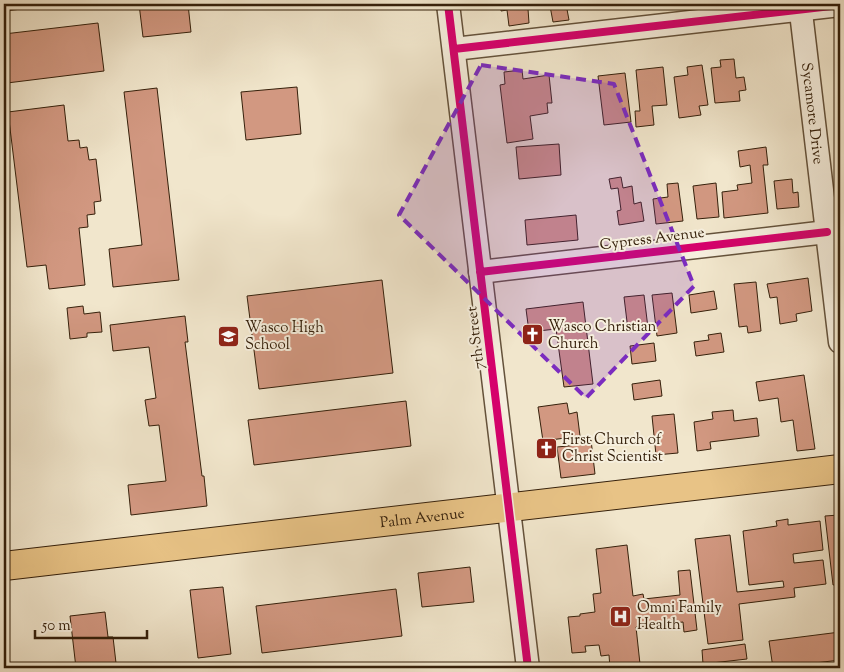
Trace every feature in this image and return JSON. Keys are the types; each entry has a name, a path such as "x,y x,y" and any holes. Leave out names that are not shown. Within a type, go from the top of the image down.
{"main road":[{"name":"Palm Avenue","path":"4,566 840,469"}],"street":[{"name":"7th Street","path":"448,4 528,668"},
{"path":"454,49 800,7 840,5"},
{"name":"Sycamore Drive","path":"800,7 840,342"},
{"name":"Cypress Avenue","path":"480,272 827,232"}],"highlighted area":[{"path":"481,65 614,84 694,286 586,398 399,215"}],"building":[{"path":"4,4 67,4 4,11"},
{"path":"139,4 188,4 191,32 143,37"},
{"path":"501,4 533,4 533,8 528,9 529,23 509,26 507,10 501,11"},
{"path":"566,4 569,20 553,22 550,6"},
{"path":"98,23 104,71 7,83 4,34"},
{"path":"734,59 736,78 744,77 746,90 739,91 740,101 715,103 711,68 721,67 720,60"},
{"path":"702,65 708,105 699,106 701,115 679,118 674,77 688,75 687,67"},
{"path":"663,67 667,105 652,106 654,125 636,127 635,111 640,111 636,70"},
{"path":"522,70 523,79 549,75 552,103 547,103 548,113 530,116 533,139 507,143 500,85 505,84 504,72"},
{"path":"625,73 631,122 604,125 598,76"},
{"path":"297,87 301,134 246,140 241,92"},
{"path":"157,88 179,280 113,287 109,249 142,245 124,92"},
{"path":"64,105 68,141 79,140 80,148 87,147 89,160 96,159 101,201 94,202 95,214 87,215 88,227 79,228 85,285 49,289 46,265 27,267 8,112"},
{"path":"559,144 561,175 519,179 516,147"},
{"path":"766,147 768,165 763,165 768,213 724,218 722,192 738,190 737,185 752,183 750,165 740,167 738,151"},
{"path":"621,177 623,188 632,186 634,204 641,202 644,221 619,225 617,211 621,210 618,188 611,189 609,179"},
{"path":"792,179 793,193 798,192 799,207 777,209 774,181"},
{"path":"678,183 683,221 656,224 653,199 668,197 667,184"},
{"path":"716,183 719,217 697,219 693,186"},
{"path":"576,215 578,240 527,245 525,220"},
{"path":"808,278 812,311 796,314 797,321 780,324 777,297 770,298 767,284"},
{"path":"382,280 393,373 259,389 247,296"},
{"path":"756,282 761,331 748,333 747,326 739,327 734,284"},
{"path":"714,291 717,309 691,313 689,295"},
{"path":"672,293 677,333 657,336 652,295"},
{"path":"644,295 648,328 628,330 624,297"},
{"path":"583,302 593,384 564,387 556,329 529,332 526,309"},
{"path":"83,306 84,314 100,312 102,332 87,333 87,337 70,339 67,308"},
{"path":"185,316 188,342 185,342 207,506 131,515 128,485 166,481 159,425 149,426 145,400 156,398 149,347 113,351 110,325"},
{"path":"721,333 724,352 696,356 694,342 709,340 708,335"},
{"path":"654,343 656,361 632,364 630,346"},
{"path":"804,375 815,449 797,451 793,420 781,422 778,398 759,401 756,382"},
{"path":"660,380 662,396 634,400 632,384"},
{"path":"406,401 411,446 254,465 248,420"},
{"path":"567,403 569,414 577,412 580,436 543,441 538,407"},
{"path":"733,410 734,421 757,418 759,436 710,442 711,449 697,451 694,422 713,419 712,412"},
{"path":"674,414 678,453 656,455 652,416"},
{"path":"591,440 595,474 561,478 557,447 578,445 578,441"},
{"path":"839,515 840,584 833,585 825,516"},
{"path":"788,519 788,525 820,521 823,550 793,554 794,563 823,560 826,584 794,588 795,597 739,604 743,640 708,644 695,539 730,535 737,592 784,587 783,581 749,585 743,531 777,526 776,521"},
{"path":"627,545 633,596 643,594 644,599 680,595 678,571 690,570 697,630 684,632 683,622 636,627 640,664 610,668 609,655 601,656 599,645 585,646 586,652 572,653 568,617 595,612 593,594 601,593 596,549"},
{"path":"470,567 474,602 422,607 418,573"},
{"path":"223,587 231,654 198,658 190,590"},
{"path":"396,589 402,636 262,653 256,606"},
{"path":"105,612 108,637 113,637 116,663 111,664 111,668 76,668 70,616"},
{"path":"840,632 840,660 773,668 769,641"},
{"path":"745,644 747,659 703,664 702,650"}],"cycle path":[{"path":"448,4 528,668"},
{"path":"454,49 840,5"},
{"path":"480,272 827,232"}],"place":[{"name":"Wasco Christian Church","path":"532,335"},
{"name":"Wasco High School","path":"229,336"},
{"name":"First Church of Christ Scientist","path":"546,448"},
{"name":"Omni Family Health","path":"621,616"}]}
